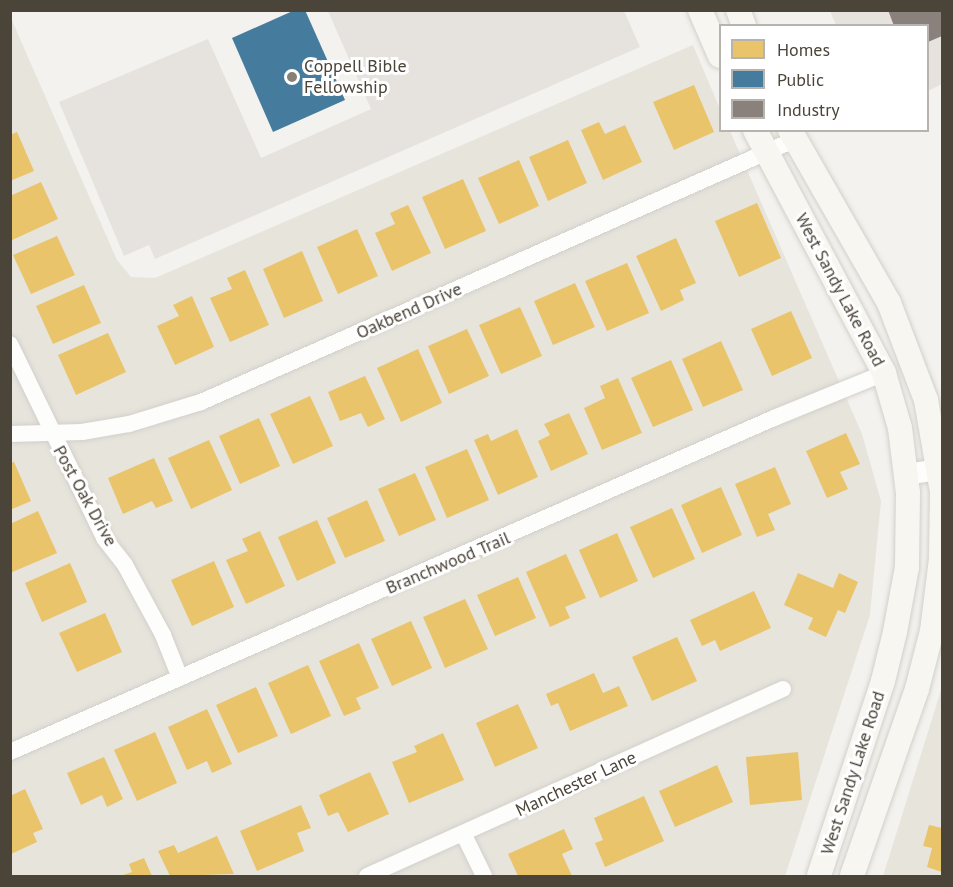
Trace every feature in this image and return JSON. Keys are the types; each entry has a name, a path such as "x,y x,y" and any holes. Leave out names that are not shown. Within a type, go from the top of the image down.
{"main road":[{"path":"700,10 719,54"},
{"name":"West Sandy Lake Road","path":"756,132 884,373 900,428 906,474 907,567 895,632 883,681 819,876"},
{"name":"West Sandy Lake Road","path":"792,135 889,303 926,400 941,468 941,559 932,631 917,689 852,876"}],"street":[{"name":"Oakbend Drive","path":"10,434 51,434 129,424 233,390 765,153 792,135"},
{"name":"Post Oak Drive","path":"10,344 51,434 104,538 125,565 163,635 180,678"},
{"name":"Branchwood Trail","path":"10,752 774,418 884,373"},
{"path":"906,474 941,468"},
{"name":"Manchester Lane","path":"367,876 464,835 783,689"},
{"path":"464,835 484,876"}],"shaded area":[{"path":"328,11 624,11 640,47 155,259 149,245 124,256 59,102 208,39 261,158 371,109"},
{"path":"830,11 942,11 942,84 929,90 929,24 836,24"},
{"path":"10,16 117,260 131,277 155,278 693,45 719,107 719,132 730,132 862,434 881,501 870,615 785,876 11,876"},
{"path":"942,687 942,876 883,876"}],"building: Homes":[{"path":"694,85 714,132 674,150 653,102"},
{"path":"599,122 605,134 625,125 642,162 603,180 581,130"},
{"path":"17,132 34,171 10,181 10,135"},
{"path":"568,140 587,183 548,201 529,157"},
{"path":"519,160 539,206 499,224 478,178"},
{"path":"463,179 486,231 445,249 422,197"},
{"path":"41,182 58,219 10,241 10,196"},
{"path":"757,203 781,258 739,277 715,221"},
{"path":"408,205 431,253 392,271 375,233 395,224 390,213"},
{"path":"357,229 378,276 338,294 317,247"},
{"path":"57,236 75,275 31,294 13,255"},
{"path":"676,238 696,283 680,290 684,300 661,311 636,256"},
{"path":"302,251 323,301 284,318 263,269"},
{"path":"627,263 649,313 607,331 585,281"},
{"path":"245,270 269,325 230,342 210,298 232,289 227,278"},
{"path":"575,283 595,327 553,345 534,301"},
{"path":"84,285 101,323 53,344 36,306"},
{"path":"192,296 214,347 175,365 157,326 179,316 173,305"},
{"path":"520,307 542,356 501,374 479,325"},
{"path":"791,311 812,358 772,376 751,329"},
{"path":"467,329 489,376 449,394 428,346"},
{"path":"108,333 126,372 76,395 58,355"},
{"path":"721,341 743,390 703,407 682,359"},
{"path":"418,349 442,403 401,422 377,368"},
{"path":"671,360 693,410 653,427 631,378"},
{"path":"365,376 385,419 368,427 361,413 340,421 328,392"},
{"path":"618,378 642,433 602,450 584,408 605,398 600,386"},
{"path":"310,396 333,446 293,464 270,414"},
{"path":"569,413 588,454 551,471 538,441 550,435 544,424"},
{"path":"259,418 280,466 240,484 219,436"},
{"path":"517,429 538,477 498,495 474,440 488,434 491,441"},
{"path":"846,433 860,464 840,472 848,489 827,498 806,451"},
{"path":"209,440 232,490 191,509 168,458"},
{"path":"467,449 489,500 447,518 425,467"},
{"path":"154,458 173,501 156,508 152,501 123,514 108,478"},
{"path":"14,462 31,501 10,510 10,463"},
{"path":"775,467 791,504 768,514 775,530 757,537 735,484"},
{"path":"415,473 436,520 399,536 378,489"},
{"path":"721,487 742,535 702,553 681,505"},
{"path":"367,500 385,541 345,558 327,518"},
{"path":"672,508 695,559 653,578 630,527"},
{"path":"38,511 57,553 10,573 10,524"},
{"path":"317,520 336,563 297,581 278,537"},
{"path":"260,531 285,586 246,604 226,560 248,551 242,539"},
{"path":"617,533 638,581 600,598 579,550"},
{"path":"566,554 586,598 565,607 570,618 550,627 526,572"},
{"path":"214,561 234,607 192,626 171,580"},
{"path":"70,563 87,602 42,622 25,583"},
{"path":"798,573 833,588 839,573 858,582 845,613 838,610 826,637 808,629 813,618 784,605"},
{"path":"518,577 536,618 495,636 477,595"},
{"path":"754,591 771,628 720,651 715,640 702,646 690,620"},
{"path":"465,599 488,649 445,668 423,617"},
{"path":"105,613 122,652 77,672 59,633"},
{"path":"411,621 432,668 392,686 371,639"},
{"path":"677,637 697,681 652,701 632,657"},
{"path":"359,643 379,688 356,698 361,709 344,716 319,661"},
{"path":"308,665 331,716 291,734 268,683"},
{"path":"594,673 603,693 619,686 628,706 570,731 558,703 551,706 546,694"},
{"path":"256,687 278,736 238,753 216,705"},
{"path":"518,704 538,748 495,767 476,723"},
{"path":"207,709 232,764 212,773 207,761 187,770 168,727"},
{"path":"155,732 177,783 137,801 114,750"},
{"path":"443,733 464,780 409,803 392,762 417,752 414,746"},
{"path":"798,752 802,800 750,805 746,757"},
{"path":"104,757 123,799 107,807 102,795 81,805 67,773"},
{"path":"717,765 733,802 675,827 659,791"},
{"path":"370,772 389,814 348,832 338,812 328,816 319,795"},
{"path":"25,789 43,829 33,833 37,842 11,854 10,796"},
{"path":"644,796 664,841 605,867 595,843 603,840 594,818"},
{"path":"301,805 311,828 297,833 304,851 257,871 240,831"},
{"path":"929,825 942,828 942,872 927,867 932,848 923,846"},
{"path":"564,829 573,849 562,854 572,876 518,876 508,854"},
{"path":"217,836 234,874 170,876 158,851 174,845 178,853"},
{"path":"144,858 152,876 120,876 132,872 129,864"}],"building: Public":[{"name":"Coppell Bible Fellowship","path":"295,10 305,10 345,100 273,132 232,38"}],"building: Industry":[{"path":"888,10 942,10 942,36 929,42 929,24 893,24"}],"place":[{"name":"Coppell Bible Fellowship","path":"292,77"}]}
